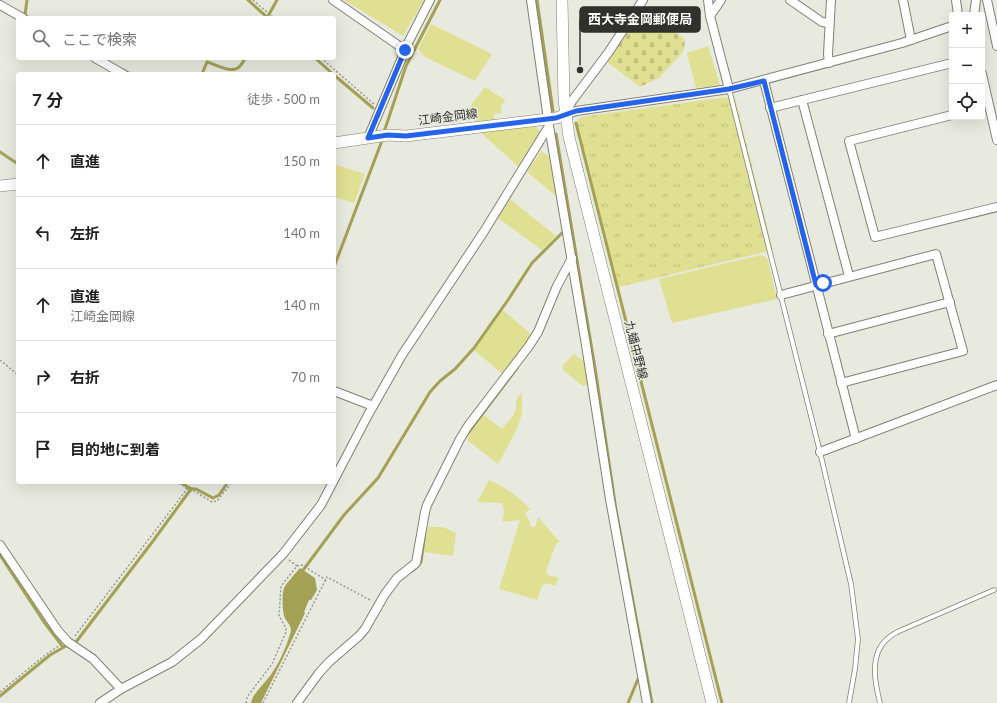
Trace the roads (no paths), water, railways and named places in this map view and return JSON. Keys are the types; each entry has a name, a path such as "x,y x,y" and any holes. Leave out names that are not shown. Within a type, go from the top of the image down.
{"main road":[{"name":"九蟠中野線","path":"562,0 565,115 569,137 712,703"},
{"name":"江崎金岡線","path":"336,143 378,136 406,136 549,122 565,115"},
{"path":"0,186 16,184"}],"street":[{"path":"333,0 405,50"},
{"path":"378,136 380,111 405,50 430,0"},
{"path":"531,0 549,122 610,499 647,703"},
{"path":"565,115 572,101 608,53 643,0"},
{"path":"708,0 710,16 729,89"},
{"path":"710,16 721,0"},
{"path":"790,0 822,22 830,23"},
{"path":"829,63 828,54 831,0"},
{"path":"903,0 911,40"},
{"path":"956,0 958,12"},
{"path":"974,12 976,0"},
{"path":"987,0 997,46"},
{"path":"0,5 19,16"},
{"path":"565,115 576,111 729,89 764,81 902,43 949,27"},
{"path":"98,60 120,72"},
{"path":"770,108 949,64"},
{"path":"764,81 856,439"},
{"path":"802,100 849,276"},
{"path":"985,106 997,140"},
{"path":"949,116 849,141 875,237 997,206"},
{"path":"336,477 373,406 402,355 483,233 549,122"},
{"path":"781,295 936,254 963,351 841,383"},
{"path":"297,703 330,662 365,629 378,605 397,578 416,563 425,512 460,439 538,332 557,286 572,258"},
{"path":"828,334 950,302"},
{"path":"820,452 997,385"},
{"path":"336,392 373,406"},
{"path":"100,703 121,689 172,662 201,639 283,554 321,505 332,484"},
{"path":"0,545 58,631 67,641 93,658 121,689"}],"lane":[{"path":"729,89 848,570 857,628 856,657 849,703"},
{"path":"880,703 875,684 875,668 880,647 886,639 897,632 994,590"}],"waterway":[{"path":"25,15 27,0"},
{"path":"248,0 266,16"},
{"path":"268,16 277,0"},
{"path":"384,132 406,66 440,0"},
{"path":"537,0 553,111"},
{"path":"203,72 207,62 224,68 233,69 240,66 244,60"},
{"path":"317,60 331,72"},
{"path":"121,69 127,72"},
{"path":"336,77 373,108"},
{"path":"576,123 722,703"},
{"path":"556,134 596,374 616,510 652,703"},
{"path":"336,262 383,138"},
{"path":"0,152 16,163"},
{"path":"301,573 344,515 378,478 430,392 440,381 455,369 474,348 532,263 563,232"},
{"path":"468,433 517,368"},
{"path":"183,484 191,489"},
{"path":"76,642 191,489 196,489 213,498 219,495 227,484"},
{"path":"412,571 421,562 425,532"},
{"path":"0,555 44,622 63,647"},
{"path":"0,696 50,655 66,646"},
{"path":"628,703 638,679"}],"place":[{"name":"西大寺金岡郵便局","path":"580,70"}]}
